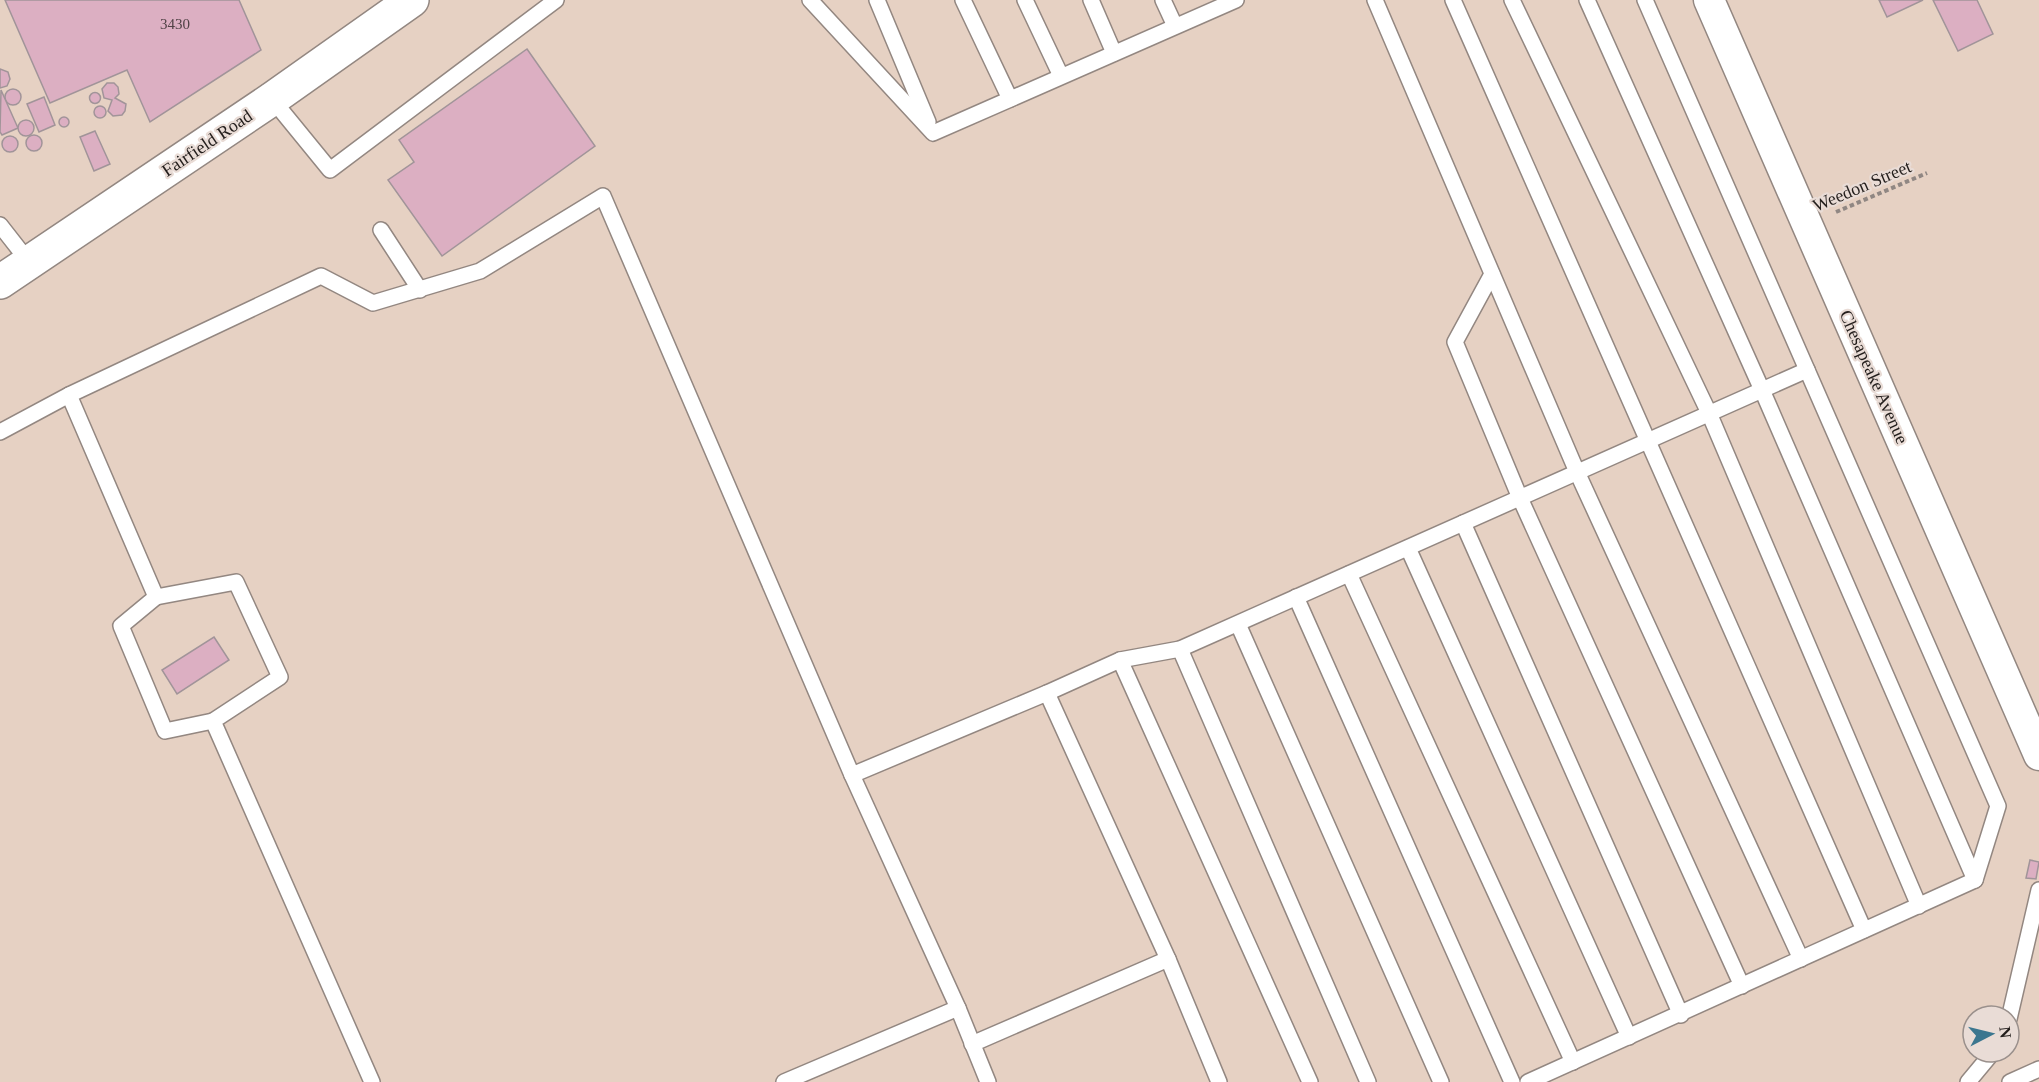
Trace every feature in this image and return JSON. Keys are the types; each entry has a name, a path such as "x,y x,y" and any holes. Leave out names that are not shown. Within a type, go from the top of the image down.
{"street":[{"name":"Fairfield Road","path":"0,282 272,99 412,0"},
{"name":"Chesapeake Avenue","path":"1709,0 2032,719 2039,755"}],"lane":[{"path":"272,99 330,170 556,0"},
{"path":"877,0 933,133"},
{"path":"963,0 1010,99"},
{"path":"1025,0 1061,76"},
{"path":"1091,0 1114,53"},
{"path":"1163,0 1175,26"},
{"path":"933,133 1236,0"},
{"path":"1375,0 1577,472 1801,959"},
{"path":"1453,0 1864,930"},
{"path":"1512,0 1709,413 1919,906"},
{"path":"1587,0 1761,390 1975,880"},
{"path":"1528,1082 1681,1015 1975,880 1998,806 1645,0"},
{"path":"814,2 933,133"},
{"path":"0,432 69,395 321,276 373,303 420,290 480,271 603,196 852,775 958,1008 988,1082"},
{"path":"0,225 29,262"},
{"path":"381,230 420,290"},
{"path":"1492,274 1455,342 1520,498 1742,986"},
{"path":"852,775 1120,660 1180,649 1807,370"},
{"path":"69,395 156,597"},
{"path":"1462,523 1681,1015"},
{"path":"1408,548 1629,1037"},
{"path":"1349,574 1573,1062"},
{"path":"236,582 280,677 213,721 165,731 121,626 156,597 236,582"},
{"path":"1296,597 1512,1082"},
{"path":"1238,624 1441,1082"},
{"path":"1180,649 1368,1082"},
{"path":"1120,660 1310,1082"},
{"path":"1047,693 1168,959 1219,1082"},
{"path":"213,721 372,1082"},
{"path":"2012,1004 2039,890"},
{"path":"972,1044 1168,959"},
{"path":"784,1082 958,1008"},
{"path":"1968,1082 1983,1064"},
{"path":"2010,1082 2039,1069"}],"path":[{"name":"Weedon Street","path":"1808,224 1927,173"}],"shaded area":[{"path":"0,0 2039,0 2039,1082 0,1082"}],"building":[{"path":"5,0 239,0 261,50 150,122 127,70 50,103"},
{"path":"1879,0 1923,0 1887,17"},
{"path":"1933,0 1977,0 1993,34 1958,51"},
{"path":"527,49 595,146 442,256 388,180 414,162 399,140"},
{"path":"0,69 8,72 10,79 7,86 0,88"},
{"path":"107,83 114,83 118,87 119,94 115,98 126,104 122,115 113,116 108,111 112,100 104,98 102,89"},
{"path":"10,89 16,89 21,97 19,103 10,105 5,100 5,94"},
{"path":"1,90 18,128 2,135 0,132"},
{"path":"95,92 101,98 95,104 89,98"},
{"path":"44,97 55,125 39,132 27,104"},
{"path":"102,106 106,112 102,118 98,118 94,110"},
{"path":"64,117 68,118 68,126 64,127 60,126 59,122 60,118"},
{"path":"23,120 29,120 34,128 32,134 23,136 18,131 18,125"},
{"path":"95,131 110,164 94,171 80,137"},
{"path":"31,135 37,135 42,143 40,149 31,151 26,146 26,140"},
{"path":"7,136 13,136 18,144 16,150 7,152 2,147 2,141"},
{"path":"214,637 229,660 177,694 162,670"},
{"path":"2030,860 2039,862 2036,879 2026,878"}]}
